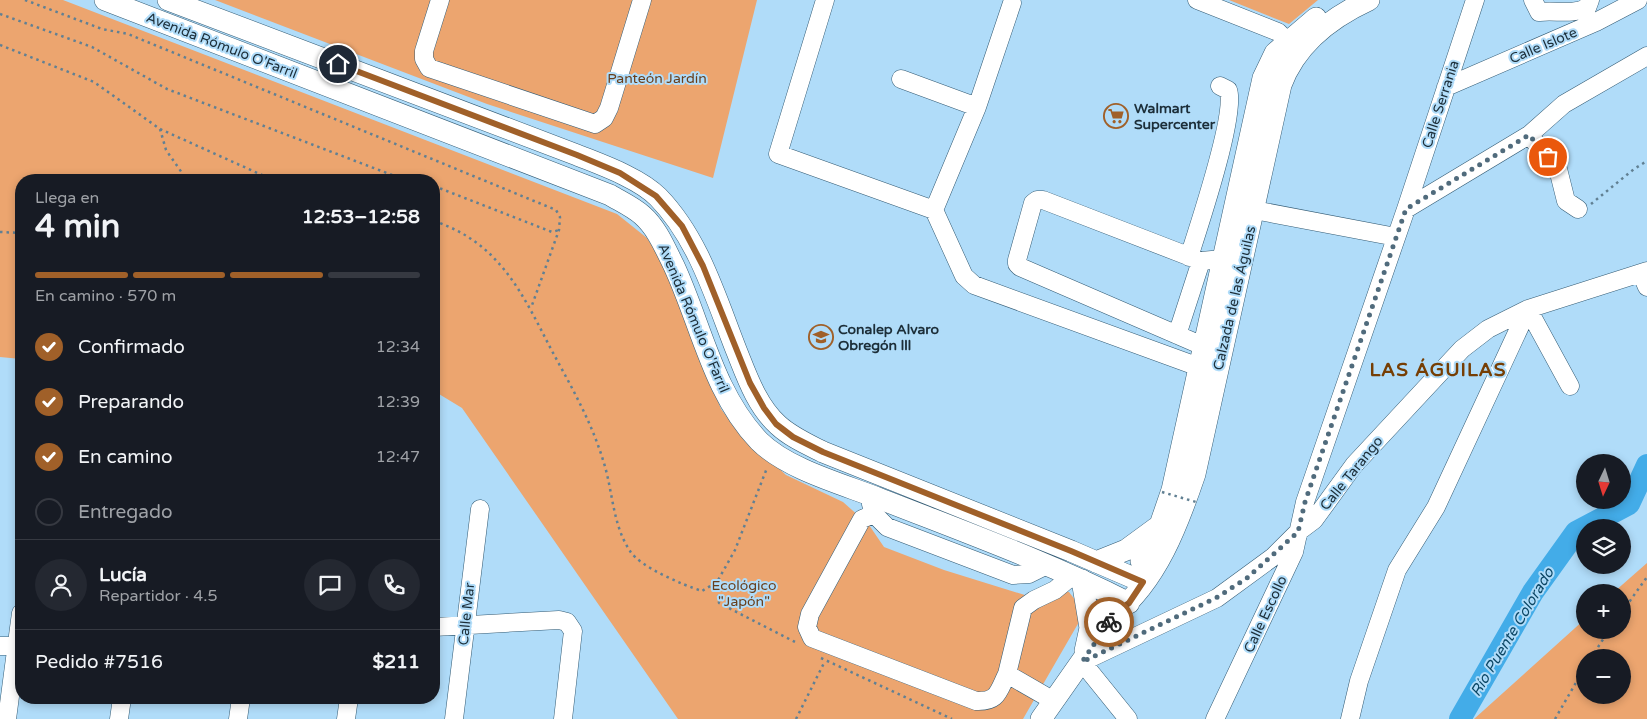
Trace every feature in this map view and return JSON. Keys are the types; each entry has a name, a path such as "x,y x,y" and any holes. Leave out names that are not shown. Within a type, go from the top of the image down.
{"main road":[{"name":"Avenida Rómulo O'Farril","path":"106,0 610,195 642,215 660,237 678,276 724,392 741,420 760,442 772,452 792,463 1066,573 1120,605"},
{"name":"Avenida Rómulo O'Farril","path":"168,0 620,173 656,196 682,226 703,266 750,383 776,424 793,437 823,452 1071,551 1136,580"},
{"name":"Calzada de las Águilas","path":"1041,719 1082,662 1136,580 1175,529 1195,474 1281,85 1292,46 1324,12 1346,0"},
{"name":"Calzada de las Águilas","path":"1136,580 1160,525 1172,490 1263,78 1275,53 1311,38 1328,24 1369,0"},
{"path":"1096,562 1126,550 1160,525"},
{"path":"1071,551 1066,573 1090,628 1082,662"}],"street":[{"path":"440,0 424,50 424,59 429,68 595,124 604,118 609,108 642,0"},
{"path":"825,0 778,154 934,210 964,276 974,285 1199,367"},
{"path":"1197,0 1278,32 1292,46"},
{"name":"Calle Serrania","path":"1406,209 1475,0"},
{"path":"1533,0 1539,12 1556,5 1577,12 1586,8 1590,0"},
{"name":"Calle Islote","path":"1446,86 1596,22 1638,0"},
{"path":"934,210 977,107 1011,1"},
{"path":"1406,209 1529,135 1564,104 1647,56"},
{"path":"901,79 977,107"},
{"path":"1177,335 1231,104 1228,90 1220,86"},
{"path":"1529,135 1558,169 1566,201 1578,208"},
{"path":"1203,346 1020,267 1017,264 1017,260 1033,203 1037,200 1043,200 1195,259 1223,259"},
{"name":"Calle Escollo","path":"1215,719 1294,552 1305,502 1406,209"},
{"path":"1254,210 1396,237"},
{"name":"Calle Tarango","path":"1082,662 1216,598 1253,573 1314,520 1354,465 1462,349 1488,329 1528,309 1645,277"},
{"path":"1528,309 1570,386"},
{"path":"1350,719 1359,682 1396,570 1436,507 1528,309"},
{"path":"868,494 874,514 887,527 1013,576 1066,573"},
{"name":"Calle Mar","path":"454,719 480,509"},
{"path":"874,514 862,519 810,614 807,627 812,638 976,701 987,701 996,696 1007,674 1023,608 1034,600 1055,590 1066,573"},
{"path":"440,627 559,620 567,622 572,631 564,719"},
{"path":"7,719 13,645"},
{"path":"1082,662 1128,719"},
{"path":"1007,674 1054,701"},
{"path":"119,719 121,704"},
{"path":"238,719 240,704"},
{"path":"346,719 348,704"}],"path":[{"path":"25,0 102,29 128,34 556,210 560,217 559,230 531,308"},
{"path":"0,14 92,46 168,89 389,174"},
{"path":"0,45 94,82 160,129 260,174"},
{"path":"160,129 166,150 183,174"},
{"path":"1578,208 1592,204 1634,169 1647,161"},
{"path":"440,188 552,232 559,230"},
{"path":"440,223 454,228 482,246 514,279 582,405 604,462 619,528 630,552 650,568 702,591 717,582 735,550 772,452"},
{"path":"0,232 15,233"},
{"path":"1162,492 1196,502"},
{"path":"1631,599 1647,577"},
{"path":"796,719 825,661"},
{"path":"1555,719 1576,683"}],"green space":[{"name":"Ecológico \"Japón\"","path":"0,0 63,0 617,214 647,238 663,262 721,409 737,430 786,475 843,502 869,525 884,547 944,570 1028,596 1052,587 1069,592 1079,605 1079,622 1023,719 678,719 462,408 440,395 440,174 15,174 15,358 0,357"},
{"name":"Panteón Jardín","path":"215,0 757,0 713,178 487,104"},
{"path":"1229,0 1318,0 1289,24"},
{"path":"1647,563 1647,719 1474,719 1576,627 1576,639 1631,639 1631,584 1623,584"}],"waterway":[{"name":"Río Puente Colorado","path":"1460,719 1533,592 1576,532 1629,504 1647,465"}],"way so far":[{"path":"1109,622 1082,662 1216,598 1247,578 1273,557 1298,532 1305,502 1406,209 1529,135 1548,157"}],"place":[{"name":"Walmart Supercenter","path":"1116,116"},
{"name":"Conalep Alvaro Obregón lll","path":"821,337"}],"district":[{"name":"LAS ÁGUILAS","path":"1438,369"}],"route":[{"path":"338,64 577,155 620,173 656,196 682,226 703,266 750,383 764,408 776,424 793,437 823,452 1071,551 1143,582 1129,603 1114,614 1109,622"}]}
